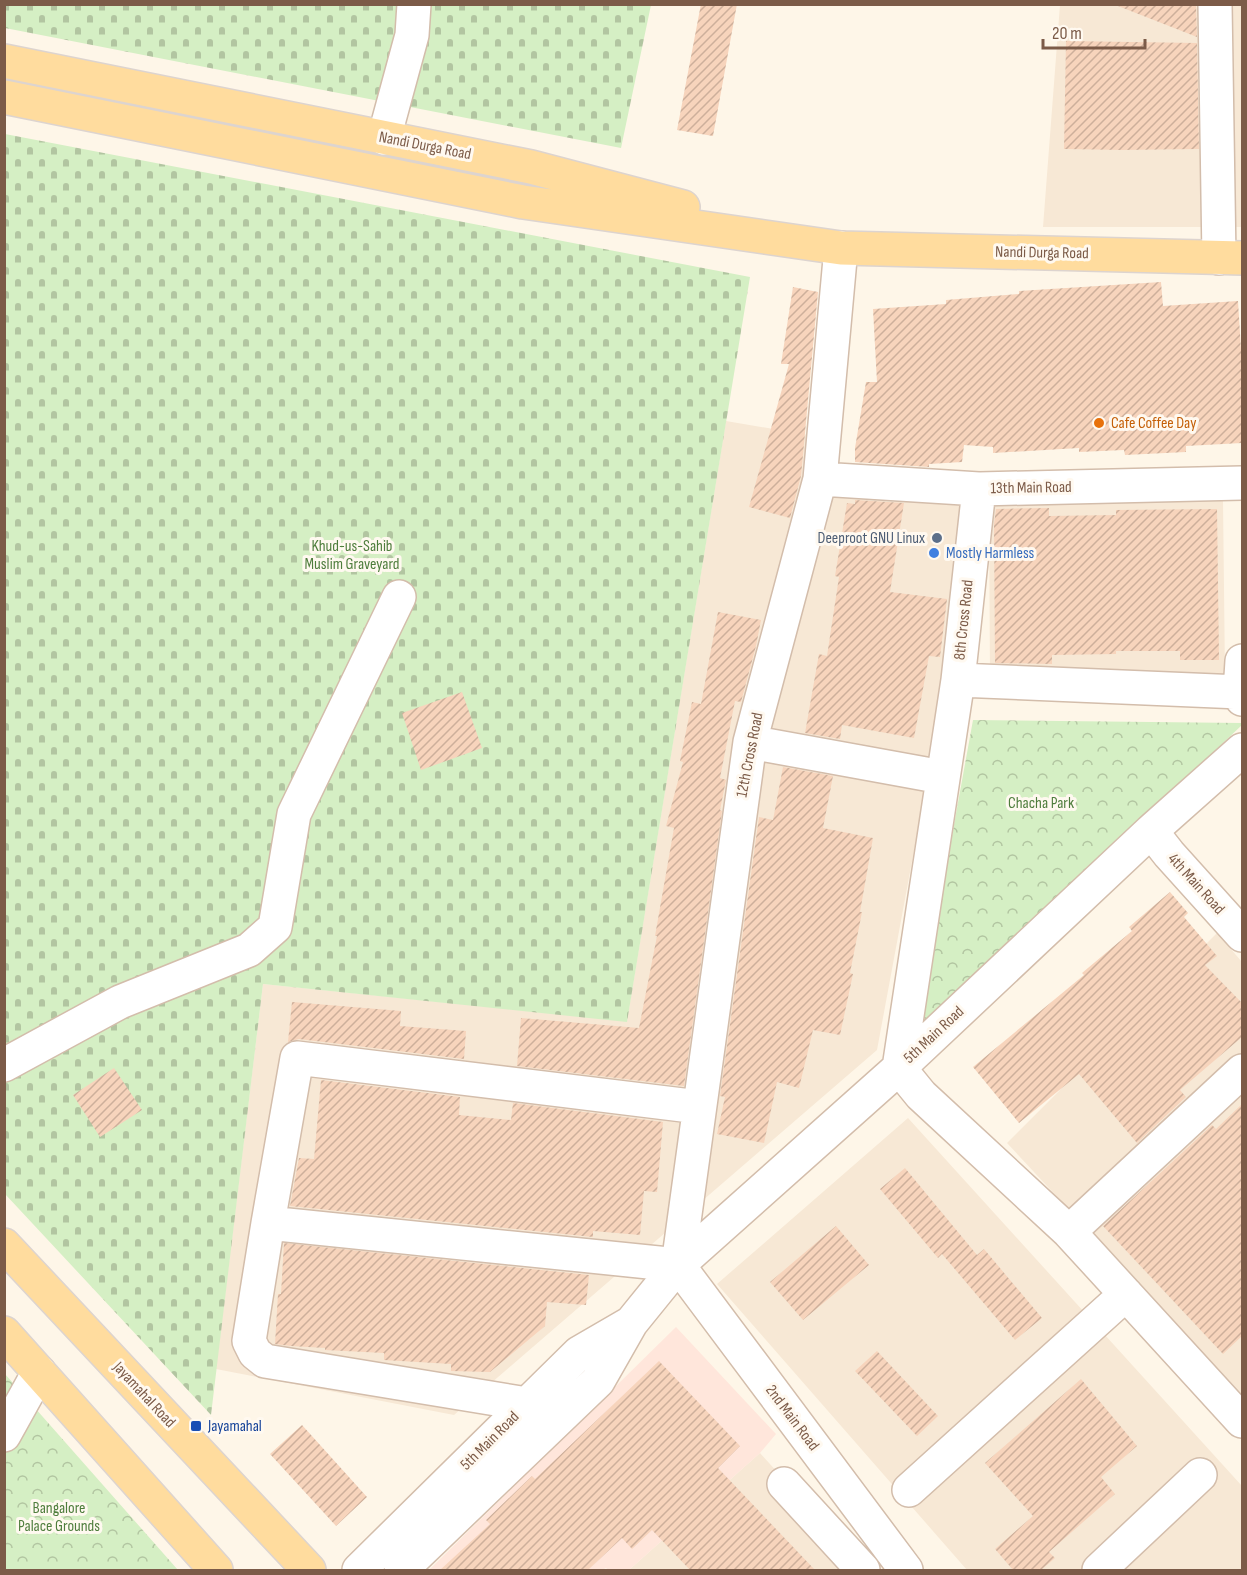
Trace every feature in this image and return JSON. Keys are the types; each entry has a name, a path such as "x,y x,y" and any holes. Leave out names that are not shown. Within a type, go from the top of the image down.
{"main road":[{"name":"Nandi Durga Road","path":"4,61 531,167 841,248"},
{"name":"Nandi Durga Road","path":"4,97 523,202 841,248 1231,258"},
{"name":"Jayamahal Road","path":"4,1245 309,1570"},
{"path":"4,1333 216,1570"}],"street":[{"path":"384,138 412,34 414,4"},
{"path":"1215,4 1231,258"},
{"name":"12th Cross Road","path":"678,1265 750,742 820,479 841,248"},
{"name":"13th Main Road","path":"820,479 979,489 1242,483"},
{"name":"8th Cross Road","path":"899,1068 958,680 979,489"},
{"path":"4,1065 120,1002 249,950 275,927 294,814 399,597"},
{"path":"958,680 1242,684"},
{"path":"750,742 942,777"},
{"name":"5th Main Road","path":"401,1570 598,1381 631,1323 678,1265 899,1068 1151,831 1242,750"},
{"name":"4th Main Road","path":"1151,831 1242,935"},
{"path":"527,1404 265,1361 255,1353 249,1341 297,1058 699,1107"},
{"path":"899,1068 921,1095 1070,1232 1126,1294 1236,1402"},
{"path":"1070,1232 1242,1071"},
{"path":"268,1223 678,1265"},
{"name":"2nd Main Road","path":"678,1265 906,1570"},
{"path":"909,1490 1126,1294"},
{"name":"5th Main Road","path":"359,1570 579,1353 631,1323"},
{"path":"4,1435 39,1372"},
{"path":"1099,1570 1200,1475"},
{"path":"784,1484 863,1570"}],"shaded area":[{"path":"1060,5 1242,5 1242,227 1043,227"},
{"path":"726,421 838,440 837,468 976,478 946,678 877,1050 454,1415 216,1369 263,984 627,1021"},
{"path":"1223,500 1225,676 990,679 989,503"},
{"path":"1217,933 1242,962 1242,1395 1007,1143"},
{"path":"908,1118 1242,1486 1242,1570 967,1570 717,1284"},
{"path":"676,1327 776,1434 760,1453 629,1570 608,1570 606,1568 602,1570 429,1570"},
{"path":"760,1453 866,1570 629,1570"}],"green space":[{"path":"4,5 651,5 621,148 5,28"},
{"name":"Khud-us-Sahib Muslim Graveyard","path":"5,134 750,277 627,1022 263,984 211,1415 5,1194"},
{"name":"Chacha Park","path":"973,720 1242,723 1242,725 916,1034"},
{"name":"Bangalore Palace Grounds","path":"5,1374 178,1570 5,1570"}],"building":[{"path":"701,4 737,4 713,136 677,130"},
{"path":"1119,4 1196,4 1197,37 1118,6"},
{"path":"1066,41 1197,43 1199,149 1064,149"},
{"path":"1161,282 1163,306 1238,301 1242,366 1242,443 1186,446 1186,452 1125,455 1124,450 1079,452 1079,448 993,453 993,447 964,445 962,462 929,464 929,467 855,462 855,448 866,382 877,382 873,309 946,304 946,300 1019,294 1019,291"},
{"path":"793,287 818,292 801,476 790,518 749,507 789,364 781,364"},
{"path":"855,500 904,503 890,592 947,599 940,657 929,656 914,738 842,725 840,739 805,733 819,654 827,656 839,577 835,576 847,503 855,504"},
{"path":"1049,508 1049,516 1116,515 1116,510 1217,509 1219,660 1180,660 1180,651 1116,651 1116,654 1052,655 1052,664 995,663 994,524 996,509"},
{"path":"718,612 761,620 741,702 735,701 720,778 726,780 720,810 722,811 684,1086 517,1066 521,1018 639,1028 657,936 655,936 674,828 666,826 683,762 680,761 692,702 701,704"},
{"path":"462,692 482,748 421,770 402,713"},
{"path":"783,767 833,776 823,828 873,838 850,973 853,974 840,1035 813,1030 799,1088 777,1082 764,1143 717,1134 725,1097 720,1096 759,817 773,820"},
{"path":"1170,892 1188,913 1184,917 1217,956 1205,965 1242,1003 1242,1037 1180,1090 1186,1097 1137,1143 1079,1074 1019,1123 973,1067 1084,975 1082,973 1132,931 1129,927"},
{"path":"292,1002 401,1011 400,1026 466,1031 464,1059 299,1039 288,1042"},
{"path":"114,1068 142,1110 100,1137 73,1095"},
{"path":"321,1080 460,1097 459,1115 511,1120 513,1103 663,1122 657,1192 644,1191 640,1235 593,1231 593,1237 290,1206 299,1158 314,1159"},
{"path":"1242,1104 1242,1336 1223,1354 1103,1226 1212,1125 1216,1129"},
{"path":"905,1168 977,1255 984,1249 1042,1318 1015,1340 942,1254 938,1258 880,1189"},
{"path":"836,1226 869,1265 803,1320 770,1282"},
{"path":"284,1243 589,1275 586,1305 547,1302 545,1326 490,1372 451,1371 451,1364 384,1360 384,1353 325,1350 325,1348 275,1344"},
{"path":"877,1351 938,1416 917,1436 855,1371"},
{"path":"659,1361 740,1446 718,1468 815,1570 690,1570 652,1530 632,1549 622,1538 588,1570 440,1570 490,1524 486,1520 532,1476 535,1479"},
{"path":"1081,1379 1137,1446 1101,1477 1115,1494 1049,1552 1055,1558 1041,1570 1013,1570 995,1549 1033,1516 985,1463"},
{"path":"302,1425 367,1497 336,1526 270,1454"}],"place":[{"name":"Cafe Coffee Day","path":"1099,423"},
{"name":"Deeproot GNU Linux","path":"937,538"},
{"name":"Mostly Harmless","path":"934,553"},
{"name":"Jayamahal","path":"196,1426"}]}
